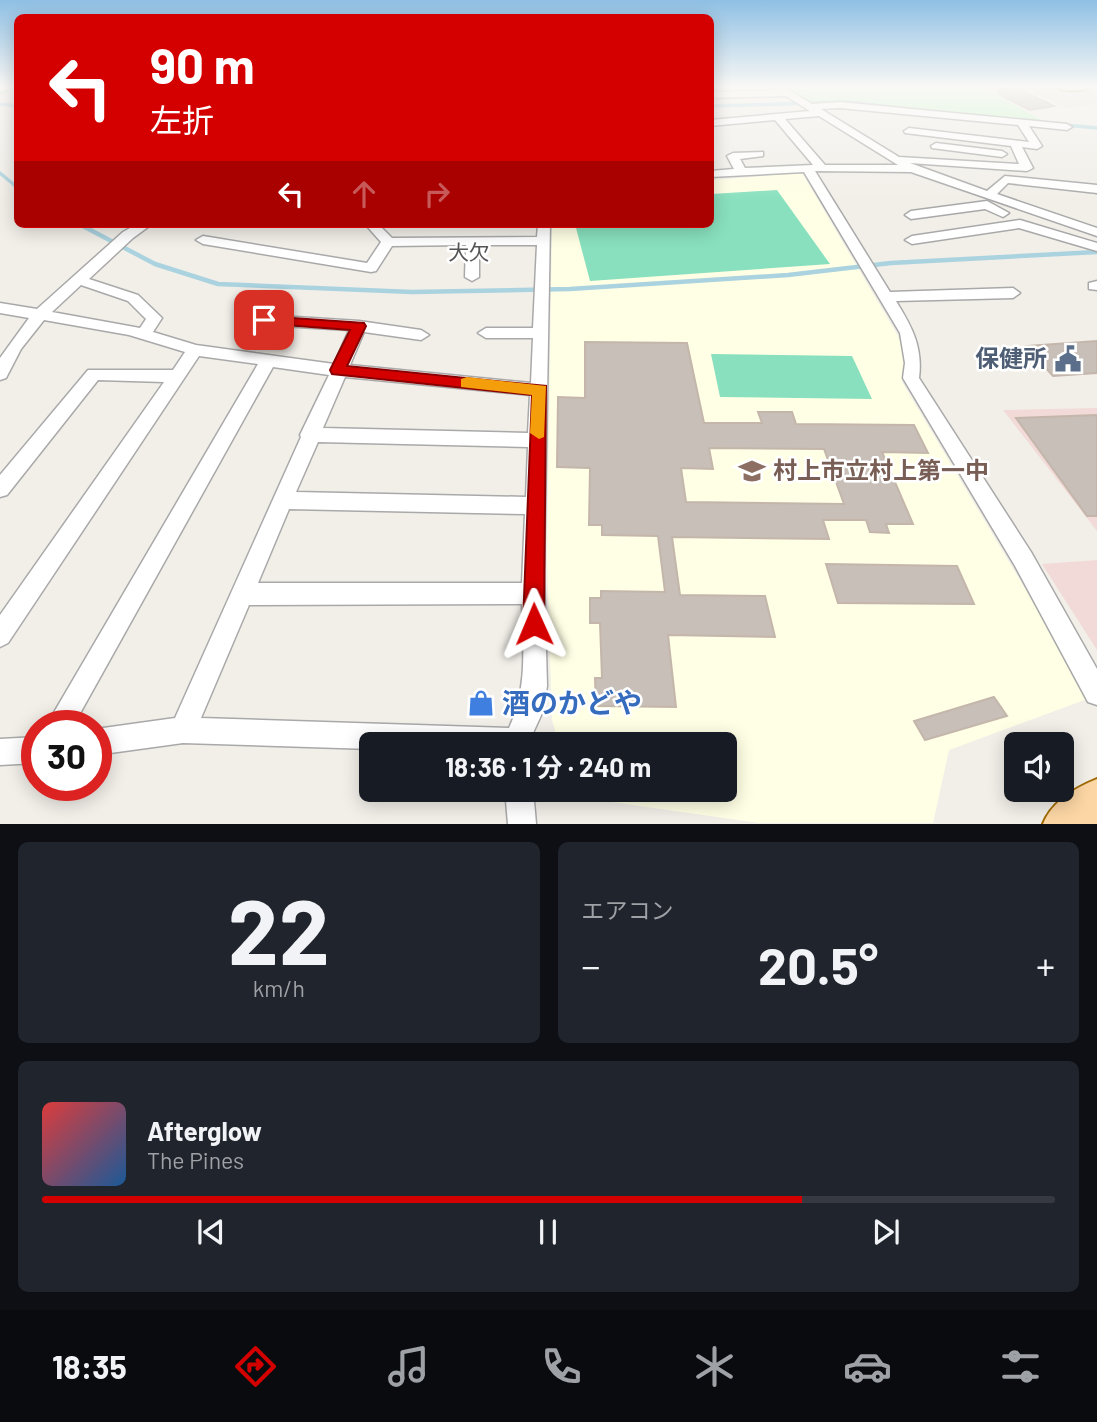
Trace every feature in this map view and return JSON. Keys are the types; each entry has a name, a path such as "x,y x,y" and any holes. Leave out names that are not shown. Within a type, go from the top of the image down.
{"main road":[{"path":"1065,824 1097,801"}],"street":[{"path":"783,124 815,169 885,297 908,333 913,363 911,378 1024,559 1097,694"},
{"path":"840,124 912,169 1097,232"},
{"path":"904,124 966,150 1021,156"},
{"path":"909,126 992,124"},
{"path":"960,127 1016,143 1037,146 1023,124"},
{"path":"1044,124 1067,127"},
{"path":"714,126 723,138"},
{"path":"909,126 960,127 1029,134"},
{"path":"900,160 909,126"},
{"path":"960,127 968,164"},
{"path":"900,160 1027,168 1016,143"},
{"path":"741,172 733,156 759,154"},
{"path":"714,174 815,169 912,169"},
{"path":"989,195 1005,179 1097,188"},
{"path":"911,215 988,205 1020,224 1097,247"},
{"path":"912,240 1020,224"},
{"path":"0,374 11,349 38,313 139,228"},
{"path":"375,228 388,242 497,241 544,232 533,593 535,686 530,711 520,732"},
{"path":"406,241 412,228"},
{"path":"497,241 498,228"},
{"path":"203,240 371,268 388,242"},
{"path":"472,277 473,240"},
{"path":"79,280 133,298 154,318 144,333"},
{"path":"885,297 1013,293"},
{"path":"0,307 144,333 195,350 337,370 540,390"},
{"path":"264,320 359,326 421,335"},
{"path":"183,730 337,370 359,326"},
{"path":"486,333 540,333"},
{"path":"0,635 195,350"},
{"path":"68,710 269,359"},
{"path":"0,489 94,374 176,376"},
{"path":"309,435 538,440"},
{"path":"281,500 536,506"},
{"path":"241,594 533,593"},
{"path":"112,740 183,730 359,736"},
{"path":"0,752 21,751"},
{"path":"520,802 522,824"}],"shaded area":[{"name":"村上市立村上第一中","path":"802,173 898,336 907,364 902,382 1090,698 949,750 933,823 759,823 611,802 737,802 737,732 556,732 552,720 547,561 552,228 714,228 714,180"},
{"path":"1097,408 1097,531 1003,410"},
{"path":"1097,560 1097,650 1042,564"}],"green space":[{"path":"777,190 830,264 590,281 576,228 714,228 714,194"},
{"path":"711,354 852,356 872,399 720,397"}],"building":[{"name":"保健所","path":"1097,341 1097,373 1053,376 1026,346"},
{"path":"585,342 687,343 704,423 762,423 758,412 792,412 796,424 914,425 928,453 882,452 913,524 886,524 889,533 870,532 866,520 823,520 829,539 672,537 680,595 765,596 775,637 668,635 676,707 596,706 595,678 602,678 600,623 590,623 590,598 601,598 601,591 665,592 658,536 602,535 602,525 589,525 590,468 557,467 558,397 585,398","holes":["709,448 824,449 844,504 686,502 681,468 713,469"]},
{"path":"1097,415 1097,516 1087,516 1016,418"},
{"path":"826,564 957,566 974,604 838,603"},
{"path":"994,697 1007,716 925,740 914,721"}],"waterway":[{"path":"1065,125 1097,128"},
{"path":"0,173 14,185"},
{"path":"87,228 155,264 218,284 412,292 570,289 788,275 891,263 1097,252"}],"slow traffic":[{"path":"467,383 540,390 539,433"}],"place":[{"name":"保健所","path":"1068,359"},
{"name":"村上市立村上第一中","path":"752,471"},
{"name":"酒のかどや","path":"481,703"}],"district":[{"name":"大欠","path":"469,253"}],"route":[{"path":"264,320 359,326 337,370 540,390 533,572 534,624"}]}
